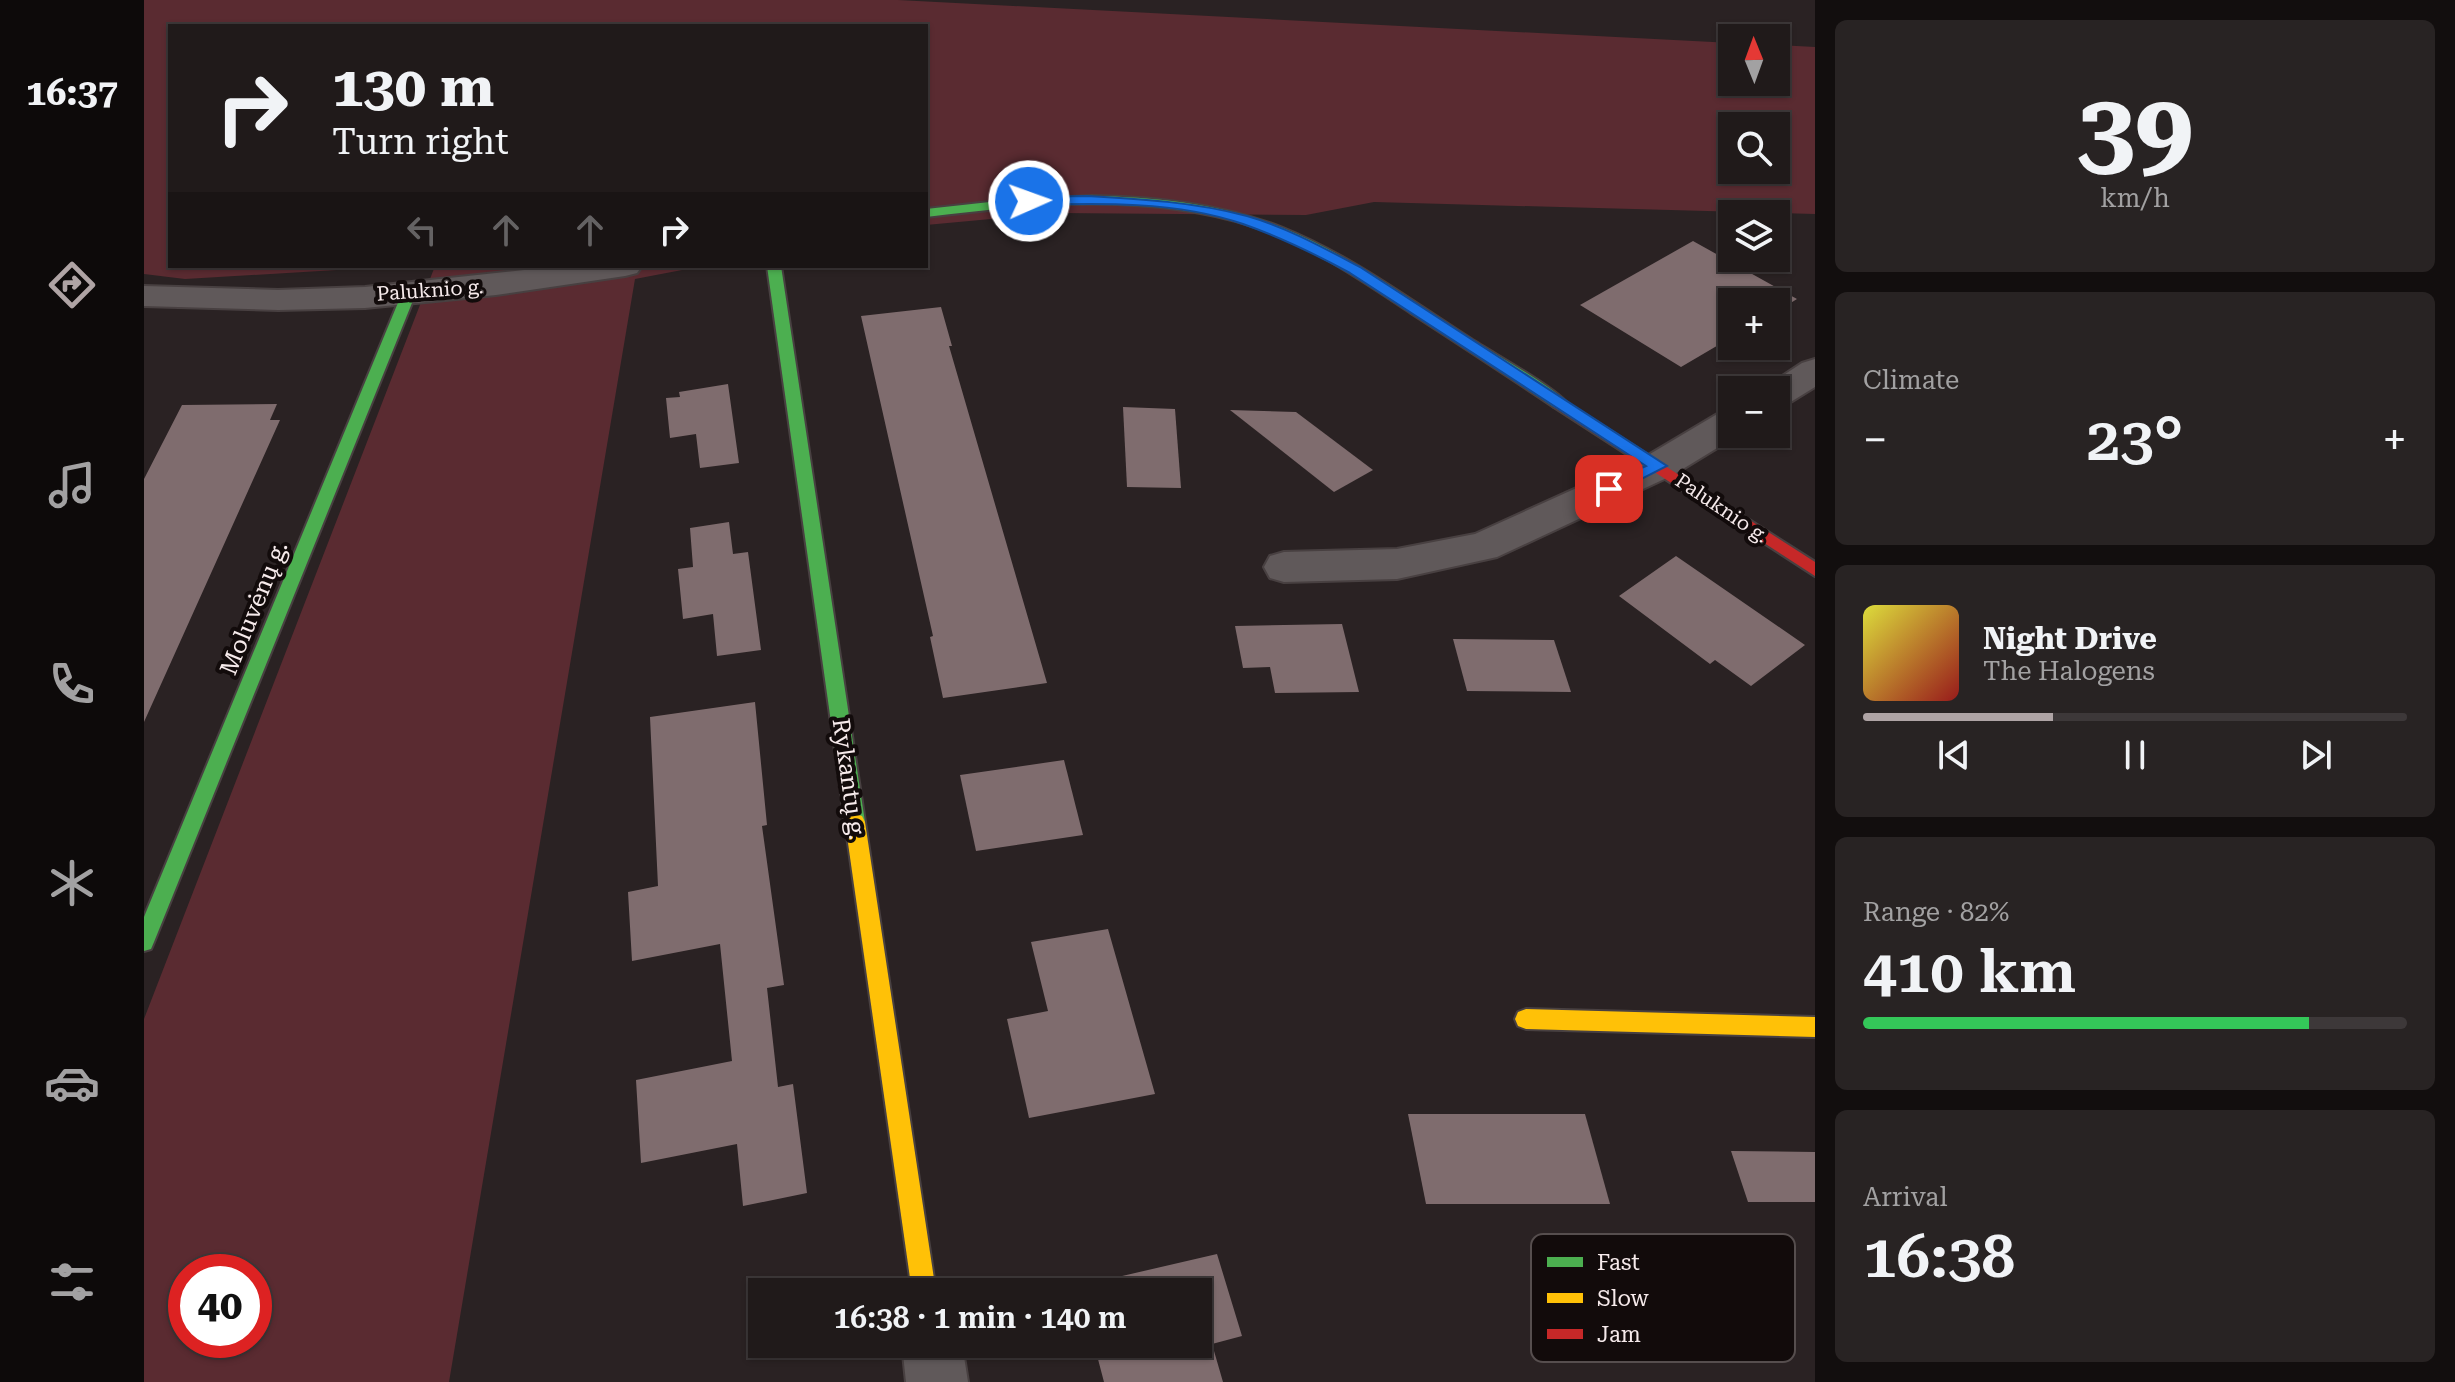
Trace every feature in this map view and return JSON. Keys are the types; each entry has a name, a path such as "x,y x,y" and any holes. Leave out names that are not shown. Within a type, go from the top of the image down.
{"street":[{"name":"Paluknio g.","path":"928,213 999,202 1087,200 1179,206 1245,220 1301,242 1355,270 1815,570"},
{"name":"Paluknio g.","path":"144,296 281,300 409,293 530,282 613,268"},
{"name":"Rykantų g.","path":"774,268 922,1278"},
{"name":"Moluvėnų g.","path":"144,942 409,293"},
{"path":"1790,386 1815,371"},
{"path":"1284,567 1397,564 1483,547 1659,466 1718,430"},
{"path":"1526,1019 1815,1027"},
{"path":"934,1358 937,1382"}],"shaded area":[{"path":"144,0 898,0 1718,42 1718,96 1790,96 1790,46 1815,47 1815,214 1790,213 1790,200 1718,200 1718,211 1374,202 1306,215 1056,213 928,225 928,24 168,24 168,268 369,268 185,279 144,274"},
{"path":"434,268 693,268 635,279 449,1382 144,1382 144,1019"}],"building":[{"path":"1693,241 1718,255 1718,272 1749,272 1777,288 1718,288 1718,345 1681,367 1580,305"},
{"path":"941,307 952,346 949,346 1047,683 943,698 930,637 933,636 861,316"},
{"path":"728,384 739,463 700,468 696,434 670,438 666,398 680,397 679,392"},
{"path":"277,404 270,420 280,420 144,722 144,479 182,405"},
{"path":"1123,407 1175,409 1181,488 1127,487"},
{"path":"1230,410 1296,412 1373,470 1334,492"},
{"path":"729,522 733,554 748,552 761,650 717,656 713,614 683,619 678,569 693,567 690,528"},
{"path":"1676,556 1805,645 1751,686 1715,660 1710,664 1619,596"},
{"path":"1342,624 1359,692 1275,693 1270,667 1243,668 1235,626"},
{"path":"1453,639 1554,640 1571,692 1467,691"},
{"path":"755,702 767,825 762,826 784,985 767,988 778,1087 793,1084 807,1193 743,1206 737,1144 641,1163 636,1080 732,1061 720,944 632,961 628,892 658,886 650,717"},
{"path":"1064,760 1083,835 976,851 960,775"},
{"path":"1108,929 1155,1094 1029,1118 1007,1019 1048,1011 1031,942"},
{"path":"1408,1114 1585,1114 1610,1204 1426,1204"},
{"path":"1731,1151 1815,1152 1815,1202 1748,1202"},
{"path":"1217,1254 1242,1336 1212,1344 1212,1278 1114,1278"},
{"path":"1212,1344 1223,1382 1104,1382 1098,1358 1212,1358"}],"traffic: fast":[{"path":"928,213 1050,201 1134,201 1217,212 1257,223 1340,261 1559,403"},
{"path":"774,268 855,822"},
{"path":"144,942 409,293"}],"traffic: slow":[{"path":"855,822 922,1278"},
{"path":"1526,1019 1815,1027"}],"traffic: jam":[{"path":"1559,403 1815,570"}],"route":[{"path":"1029,201 1137,201 1179,206 1245,220 1312,247 1355,270 1659,466 1609,489"}]}
